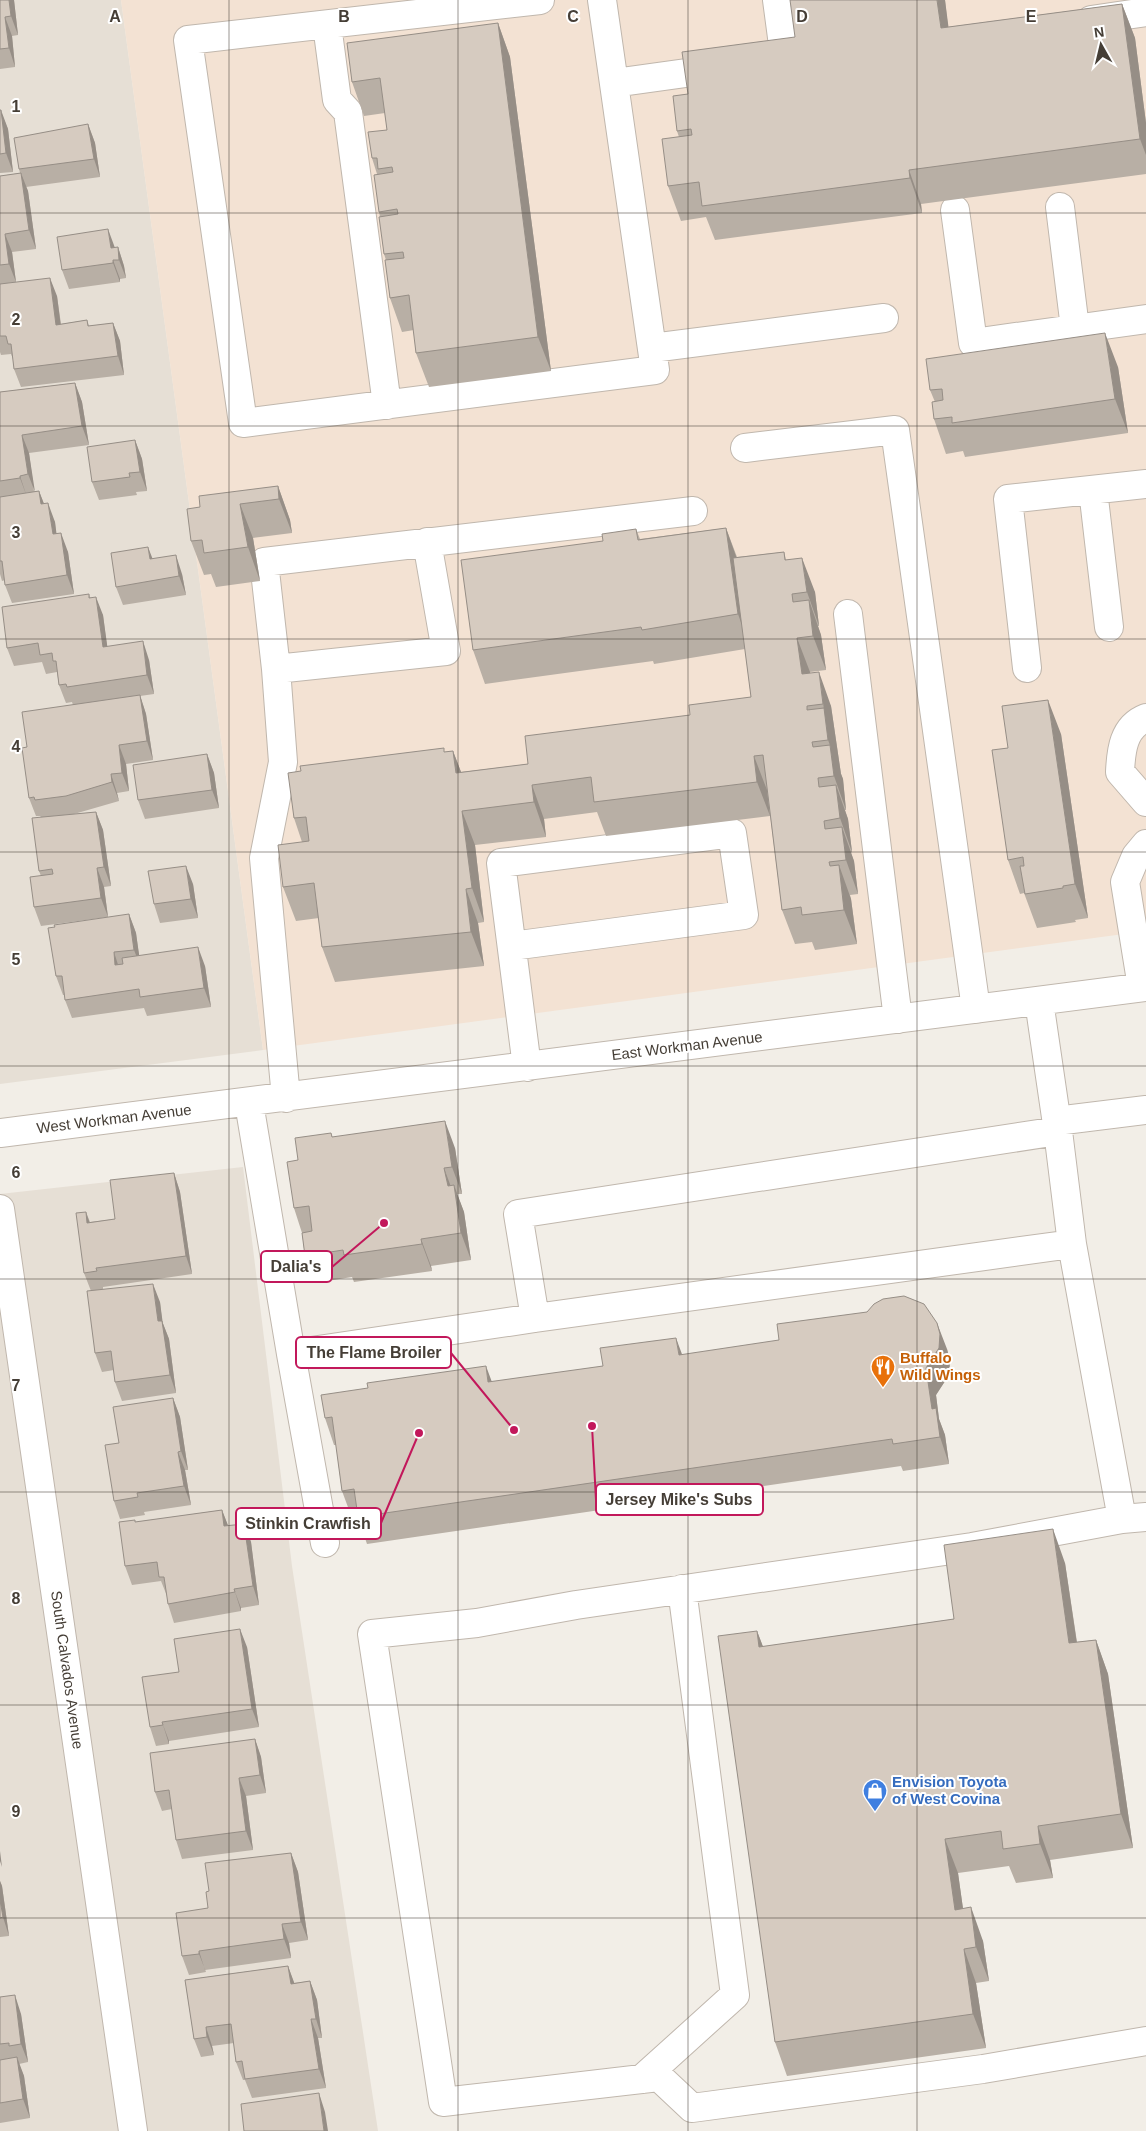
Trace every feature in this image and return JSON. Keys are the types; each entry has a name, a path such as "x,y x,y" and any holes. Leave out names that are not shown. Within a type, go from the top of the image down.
{"street":[{"path":"540,0 188,40 242,423 656,370 602,0"},
{"path":"614,83 795,58 777,0"},
{"path":"1071,22 1146,12"},
{"path":"327,25 337,100 348,112 387,405"},
{"path":"1060,206 1075,328"},
{"path":"955,210 973,343 1146,319"},
{"path":"652,348 884,318"},
{"path":"745,448 895,430 976,1008"},
{"path":"1027,668 1008,499 1146,484"},
{"path":"1093,490 1110,627"},
{"path":"286,1098 264,858 283,762 276,669 264,562 693,511"},
{"path":"276,669 446,651 427,542"},
{"path":"848,614 898,1019"},
{"path":"1146,718 1139,721 1121,745 1120,772 1146,802"},
{"path":"512,946 744,915 732,833 501,863 527,1067"},
{"path":"1144,987 1125,882 1136,856 1146,844"},
{"name":"East Workman Avenue","path":"239,1104 1144,987"},
{"path":"1039,1001 1072,1244 1134,1518 972,1547 682,1589 478,1622 372,1634 442,2102 659,2077 692,2108 983,2070 1146,2041"},
{"path":"239,1104 291,1354 325,1543"},
{"name":"West Workman Avenue","path":"0,1133 239,1104"},
{"path":"535,1318 518,1214 1146,1110"},
{"name":"South Calvados Avenue","path":"0,1209 133,2131"},
{"path":"291,1354 535,1318 1072,1244"},
{"path":"642,2079 735,1995 682,1589"}],"shaded area":[{"path":"0,0 121,0 263,1050 0,1084"},
{"path":"121,0 1146,0 1146,931 263,1050"},
{"path":"243,1167 292,1566 378,2131 0,2131 0,1194"}],"building":[{"path":"0,0 9,0 11,16 5,17 9,48 0,49"},
{"path":"790,0 937,0 941,28 1122,4 1140,139 909,170 910,178 702,206 699,182 668,186 662,139 692,135 691,129 677,131 673,96 688,94 682,52 795,37"},
{"path":"498,23 538,337 416,353 409,295 390,298 385,260 404,258 403,252 384,254 379,217 398,214 397,209 379,212 374,175 393,172 392,167 378,169 377,158 372,158 368,132 387,130 380,78 352,82 347,43"},
{"path":"0,110 6,153 0,154"},
{"path":"88,124 94,159 19,169 14,138"},
{"path":"21,173 29,230 5,234 9,264 0,265 0,176"},
{"path":"108,229 111,248 118,247 119,260 113,260 113,263 62,270 57,237"},
{"path":"50,278 56,325 87,320 88,326 113,323 118,356 14,369 11,344 8,344 6,336 0,336 0,284"},
{"path":"1105,333 1115,399 952,423 952,417 934,419 932,402 943,400 942,389 930,390 926,359"},
{"path":"75,383 82,426 22,435 28,474 20,476 20,478 0,481 0,392"},
{"path":"135,440 140,472 129,473 130,477 92,482 87,447"},
{"path":"278,486 279,499 240,504 248,547 204,553 202,540 191,541 187,509 200,507 199,496"},
{"path":"39,491 41,504 48,503 53,534 61,533 67,575 5,585 2,561 0,561 0,497"},
{"path":"726,528 738,614 642,630 641,627 473,650 461,560 603,541 602,534 636,529 638,540"},
{"path":"148,547 150,559 176,555 179,576 116,587 111,553"},
{"path":"784,552 785,560 802,558 807,592 792,594 793,602 809,600 813,636 797,638 802,674 819,672 823,704 807,706 807,710 824,708 828,740 812,742 813,747 830,745 834,776 818,778 819,787 836,785 840,818 824,821 825,829 842,827 846,860 829,862 830,866 839,865 844,910 802,915 801,907 782,910 763,755 754,756 757,782 594,802 591,777 532,785 534,802 462,811 472,888 466,889 471,932 322,947 314,883 283,887 278,845 309,841 306,817 294,818 288,773 301,771 300,766 444,748 444,752 453,751 456,773 528,764 525,736 690,715 689,705 751,697 733,558"},
{"path":"89,594 89,598 96,597 103,647 143,641 147,675 67,687 66,684 59,685 56,661 53,661 52,653 40,655 38,643 7,648 2,607"},
{"path":"140,695 147,741 119,745 122,773 111,774 112,782 66,796 35,800 34,797 29,798 22,748 27,747 22,712"},
{"path":"1048,700 1075,884 1063,886 1063,888 1025,894 1020,866 1024,866 1023,857 1008,860 992,750 1008,748 1002,706"},
{"path":"207,754 212,790 138,800 133,765"},
{"path":"96,812 104,867 97,868 101,898 34,907 30,877 53,874 52,869 39,871 32,818"},
{"path":"186,866 191,899 154,904 148,871"},
{"path":"129,914 134,950 114,952 115,965 123,964 122,958 198,947 204,988 140,997 139,989 65,1000 62,976 56,976 48,928 55,927 54,925"},
{"path":"445,1121 452,1167 444,1168 448,1186 454,1185 461,1233 421,1239 422,1244 344,1255 343,1250 305,1256 302,1233 312,1231 309,1206 294,1208 287,1162 298,1160 295,1138 331,1133 332,1137"},
{"path":"174,1173 186,1256 96,1268 97,1271 84,1273 76,1213 86,1212 87,1223 115,1219 110,1180"},
{"path":"153,1284 158,1321 162,1321 170,1375 115,1382 111,1351 95,1353 87,1291"},
{"path":"904,1296 924,1304 937,1323 940,1334 939,1348 926,1368 932,1409 936,1408 940,1437 893,1444 892,1439 358,1517 354,1489 342,1491 332,1417 325,1418 321,1395 368,1388 367,1383 486,1366 488,1382 603,1366 600,1348 676,1338 679,1355 779,1340 777,1324 867,1312 874,1304 883,1299"},
{"path":"173,1398 181,1451 178,1452 184,1486 137,1493 138,1497 114,1501 105,1445 119,1443 113,1407"},
{"path":"222,1510 224,1526 244,1524 253,1586 234,1589 235,1592 168,1604 164,1577 159,1577 157,1562 125,1566 119,1522 135,1520 135,1522"},
{"path":"1053,1529 1069,1643 1096,1640 1121,1814 1038,1826 1040,1844 1003,1849 1001,1831 945,1839 955,1910 971,1907 976,1947 964,1949 973,2014 775,2042 718,1636 757,1631 759,1647 954,1619 944,1545"},
{"path":"240,1629 252,1709 162,1722 163,1725 150,1727 142,1677 179,1672 174,1639"},
{"path":"255,1739 260,1775 239,1778 246,1831 176,1840 169,1790 155,1792 150,1753"},
{"path":"291,1853 301,1922 282,1924 284,1939 199,1951 199,1954 182,1956 176,1913 208,1908 206,1892 209,1891 205,1863"},
{"path":"0,1900 3,1917 0,1918"},
{"path":"288,1966 291,1984 310,1981 316,2019 311,2019 319,2069 245,2079 242,2061 236,2062 231,2024 206,2027 207,2037 194,2039 185,1980"},
{"path":"15,1995 21,2044 9,2046 9,2043 0,2044 0,1997"},
{"path":"17,2057 23,2099 0,2103 0,2060"},
{"path":"319,2093 324,2131 244,2131 241,2104"}],"place":[{"name":"Dalia's","path":"384,1223"},
{"name":"Buffalo Wild Wings","path":"883,1388"},
{"name":"Jersey Mike's Subs","path":"592,1426"},
{"name":"The Flame Broiler","path":"514,1430"},
{"name":"Stinkin Crawfish","path":"419,1433"},
{"name":"Envision Toyota of West Covina","path":"875,1812"}]}
